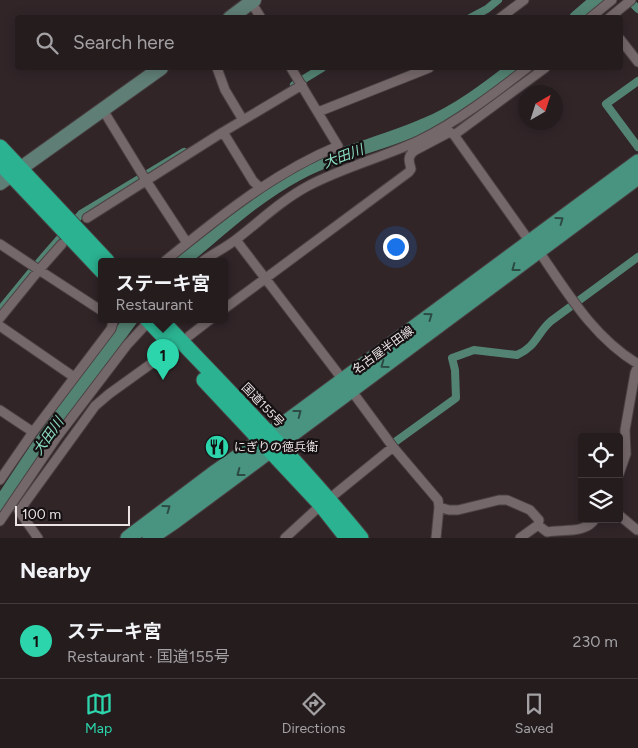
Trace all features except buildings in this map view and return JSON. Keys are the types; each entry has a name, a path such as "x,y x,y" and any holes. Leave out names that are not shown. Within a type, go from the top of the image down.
{"highway":[{"path":"0,147 11,175 104,258"},
{"path":"0,163 98,267"},
{"name":"国道155号","path":"155,323 361,538"},
{"name":"国道155号","path":"325,502 347,538"}],"main road":[{"name":"名古屋半田線","path":"150,538 269,442 534,246 638,162"},
{"name":"名古屋半田線","path":"534,246 638,177"},
{"name":"名古屋半田線","path":"128,538 160,513 269,442"}],"street":[{"path":"504,15 524,0"},
{"path":"594,15 612,0"},
{"path":"613,15 631,0"},
{"path":"234,15 253,1 260,15"},
{"path":"623,43 638,62"},
{"path":"11,175 158,70"},
{"path":"218,70 225,90 243,120"},
{"path":"169,258 260,188 318,154 338,146 292,70"},
{"path":"318,112 423,70"},
{"path":"208,258 236,240 283,201 307,186 428,136 524,70"},
{"path":"454,135 542,70"},
{"path":"87,218 147,182 223,132 302,85"},
{"path":"103,110 187,243"},
{"path":"223,132 253,181 260,188"},
{"path":"228,306 409,172 411,170 410,155 414,151 450,132 586,318 602,337 637,363 625,430 626,454 623,463"},
{"path":"236,240 393,447 438,500 440,507 436,538"},
{"path":"0,244 98,308"},
{"path":"0,318 62,244"},
{"path":"0,480 32,432 112,323"},
{"path":"0,521 57,437 127,345 147,323"},
{"path":"189,336 206,323"},
{"path":"0,326 74,377"},
{"path":"38,538 19,512 95,406 166,353"},
{"path":"0,410 32,432"},
{"path":"285,538 325,502 393,447"},
{"path":"440,507 458,510 499,500 507,500 532,511 539,520 538,525 520,538"},
{"path":"623,518 638,530 630,538"},
{"path":"538,525 550,535 583,528 590,526 592,523"}],"waterway":[{"path":"476,15 498,0"},
{"name":"大田川","path":"580,15 597,0"},
{"path":"635,6 638,9"},
{"path":"294,85 319,70"},
{"name":"大田川","path":"186,258 237,215 281,183 313,166 409,132 437,120 471,100 511,70"},
{"path":"638,81 606,104 638,147"},
{"path":"0,310 81,214 184,152"},
{"path":"395,442 456,398 455,370 452,358 474,350 517,355 523,352 551,321 638,257"},
{"name":"大田川","path":"0,504 37,448 128,323"}],"tunnel":[{"path":"166,353 185,339"}],"place":[{"name":"ステーキ宮","path":"163,380"},
{"name":"にぎりの徳兵衛","path":"217,447"}]}
